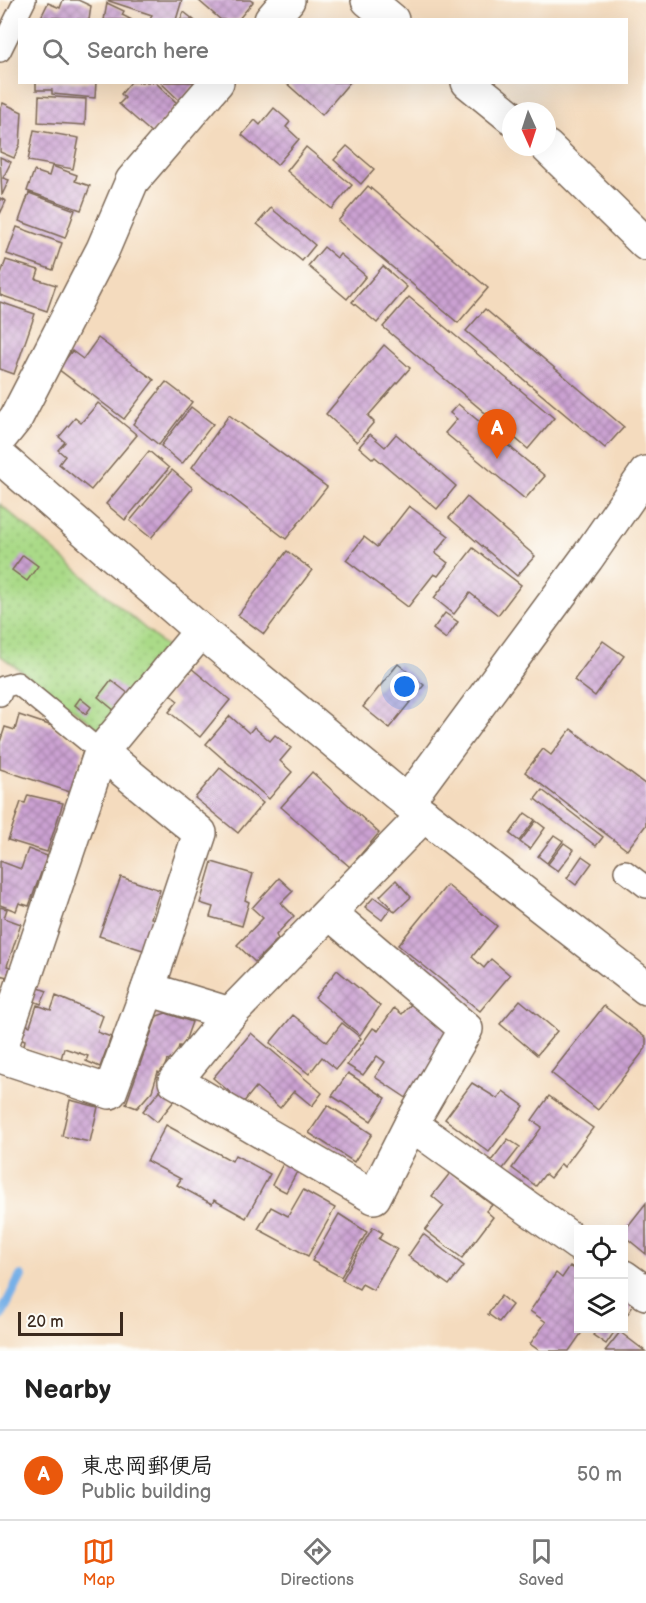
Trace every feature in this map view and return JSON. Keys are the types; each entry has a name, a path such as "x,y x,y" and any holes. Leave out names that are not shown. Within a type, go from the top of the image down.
{"street":[{"path":"273,18 288,0"},
{"path":"368,0 390,18"},
{"path":"0,438 16,418 87,281 132,181 215,84"},
{"path":"470,84 502,110"},
{"path":"556,156 646,244"},
{"path":"0,457 201,631 415,808 646,988"},
{"path":"331,914 466,1029 411,1124 374,1197 175,1081 230,1014 331,914 415,808 646,473"},
{"path":"0,1051 101,752 201,631"},
{"path":"0,1056 110,1092 148,989 200,833 101,752"},
{"path":"148,989 230,1014"},
{"path":"411,1124 574,1240"},
{"path":"627,1279 646,1293"}],"lane":[{"path":"0,51 25,0"},
{"path":"0,695 3,687 17,683 101,752"},
{"path":"625,871 646,886"}],"green space":[{"path":"0,504 170,650 102,731 0,655"}],"building":[{"path":"63,0 78,0 91,6 89,18 41,17 48,3 60,8"},
{"path":"106,0 182,0 177,18 151,18 152,15"},
{"path":"198,0 250,0 253,2 240,18 219,18"},
{"path":"107,3 124,11 122,15 128,18 104,18"},
{"path":"184,12 192,18 181,18"},
{"path":"36,84 96,84 95,98 52,94 52,90 36,90"},
{"path":"129,84 157,84 178,104 152,133 119,104 125,98 121,94"},
{"path":"162,84 195,84 181,102"},
{"path":"287,84 348,84 322,115"},
{"path":"39,96 86,99 85,125 38,122"},
{"path":"3,103 22,112 20,144 14,158 0,152 0,110"},
{"path":"274,108 290,122 286,127 299,139 277,165 242,135 255,120 260,125"},
{"path":"34,130 79,138 73,169 28,161"},
{"path":"347,146 374,169 361,184 334,160"},
{"path":"306,147 352,185 332,209 287,171"},
{"path":"0,157 11,162 3,178 9,180 2,195"},
{"path":"52,166 77,175 75,181 90,186 81,210 27,191 34,171 49,176"},
{"path":"368,186 488,288 458,323 338,221"},
{"path":"29,193 75,210 65,238 19,221"},
{"path":"0,198 6,201 0,214"},
{"path":"271,208 315,245 302,261 257,224"},
{"path":"17,227 62,243 53,270 7,254"},
{"path":"324,247 337,258 340,254 366,276 347,299 308,266"},
{"path":"6,260 39,270 36,279 56,285 47,311 0,295 0,276"},
{"path":"383,266 407,287 377,323 352,302"},
{"path":"409,297 554,418 528,449 383,327"},
{"path":"0,302 35,314 14,374 0,369"},
{"path":"485,309 624,427 605,448 466,331"},
{"path":"98,338 154,380 124,419 58,369 72,351 83,359"},
{"path":"384,345 410,368 368,416 374,422 357,442 326,414"},
{"path":"166,382 192,402 159,445 133,424"},
{"path":"98,403 137,435 91,490 59,464 65,456 58,450 65,442 59,437 75,418 81,423"},
{"path":"458,404 545,476 525,499 445,433 457,419 450,413"},
{"path":"191,407 213,424 182,464 161,446"},
{"path":"229,415 327,487 286,539 192,467"},
{"path":"370,434 385,447 396,434 456,486 437,509 375,457 373,459 359,447"},
{"path":"149,451 169,468 125,520 106,504"},
{"path":"172,470 193,488 151,538 130,521"},
{"path":"467,497 535,556 517,576 449,518"},
{"path":"409,506 449,536 435,553 448,563 438,576 434,574 408,607 346,560 364,537 377,547"},
{"path":"473,548 521,585 498,615 470,593 454,614 434,598"},
{"path":"287,551 312,570 264,634 238,615"},
{"path":"23,555 38,566 27,581 12,570"},
{"path":"445,613 458,622 446,639 433,629"},
{"path":"603,641 624,656 595,696 574,680"},
{"path":"398,664 424,685 389,728 363,707"},
{"path":"191,668 230,700 200,737 169,712 178,701 169,694"},
{"path":"111,680 129,694 115,711 98,697"},
{"path":"80,698 91,707 86,714 75,705"},
{"path":"19,715 52,726 83,751 70,792 0,769 0,742 5,727 15,730"},
{"path":"230,716 249,733 254,727 270,741 275,735 291,748 280,761 292,772 269,799 206,744"},
{"path":"571,729 646,785 646,825 627,850 525,772 543,749 551,755"},
{"path":"220,768 263,803 238,833 195,798"},
{"path":"312,772 379,833 350,867 281,807"},
{"path":"542,790 603,837 596,846 535,799"},
{"path":"28,795 63,803 47,852 8,840 21,802 25,803"},
{"path":"525,813 535,820 519,841 510,834"},
{"path":"536,821 545,828 530,849 520,842"},
{"path":"554,835 563,841 547,863 538,856"},
{"path":"564,843 574,850 558,871 548,864"},
{"path":"28,849 47,856 29,906 19,903 16,911 0,905 0,861 21,869"},
{"path":"582,856 592,863 576,885 567,878"},
{"path":"212,862 253,874 245,900 249,902 242,926 210,917 213,907 200,903"},
{"path":"121,877 160,890 151,918 156,919 146,951 99,936"},
{"path":"279,878 293,891 281,903 294,916 276,935 278,939 255,962 237,945 263,918 252,908"},
{"path":"396,880 411,897 395,912 380,896"},
{"path":"447,885 497,926 472,957 484,968 491,959 510,975 480,1011 398,945"},
{"path":"374,897 390,909 382,920 365,907"},
{"path":"0,907 7,909 4,918 21,924 7,966 10,967 7,977 0,975"},
{"path":"337,970 380,1006 360,1035 315,998"},
{"path":"36,987 47,991 41,1004 31,1000"},
{"path":"56,996 103,1016 97,1032 111,1037 100,1067 86,1061 88,1056 64,1048 61,1059 24,1046 25,1040 19,1038 25,1024 30,1026 37,1005 51,1010"},
{"path":"520,1000 557,1031 537,1055 500,1024"},
{"path":"413,1002 447,1025 448,1040 411,1101 375,1077 385,1062 377,1056 363,1075 347,1065 373,1028 378,1031 394,1008 402,1014"},
{"path":"604,1006 646,1038 646,1048 598,1110 551,1073"},
{"path":"166,1013 192,1022 183,1047 179,1046 174,1063 167,1060 162,1074 158,1072 152,1091 137,1108 126,1104 157,1016"},
{"path":"293,1015 327,1042 342,1023 361,1038 336,1069 322,1057 309,1074 270,1043"},
{"path":"251,1033 322,1093 312,1106 294,1091 280,1108 256,1087 243,1103 213,1078"},
{"path":"348,1073 386,1098 371,1121 332,1096"},
{"path":"472,1083 498,1099 503,1091 524,1106 489,1152 445,1119"},
{"path":"163,1087 179,1095 157,1122 143,1111"},
{"path":"549,1096 593,1128 564,1167 561,1164 550,1178 545,1174 536,1186 512,1168 542,1127 532,1120"},
{"path":"70,1100 98,1107 90,1142 62,1136"},
{"path":"328,1105 372,1134 354,1162 309,1133"},
{"path":"166,1125 232,1161 235,1155 270,1174 246,1218 214,1200 212,1204 177,1185 181,1179 147,1161"},
{"path":"508,1139 520,1147 502,1170 491,1161"},
{"path":"285,1160 299,1168 286,1192 272,1185"},
{"path":"450,1173 492,1205 486,1211 493,1217 462,1258 425,1230 444,1206 432,1196"},
{"path":"303,1190 335,1208 308,1256 258,1229 271,1207 288,1216"},
{"path":"646,1203 646,1254 628,1239 628,1226"},
{"path":"339,1214 367,1232 341,1277 312,1261"},
{"path":"373,1227 383,1233 379,1239 397,1249 373,1290 362,1284 359,1289 342,1280"},
{"path":"423,1234 464,1266 449,1285 408,1256"},
{"path":"570,1266 574,1268 574,1333 582,1333 569,1351 540,1351 530,1344 546,1322 530,1311 556,1273 562,1278"},
{"path":"501,1296 512,1305 499,1322 488,1314"},
{"path":"628,1296 636,1302 628,1313"},
{"path":"594,1333 614,1333 606,1344 593,1335"},
{"path":"621,1333 645,1351 605,1351"}],"waterway":[{"path":"0,1317 21,1276"}],"place":[{"name":"東忠岡郵便局","path":"497,459"}]}
